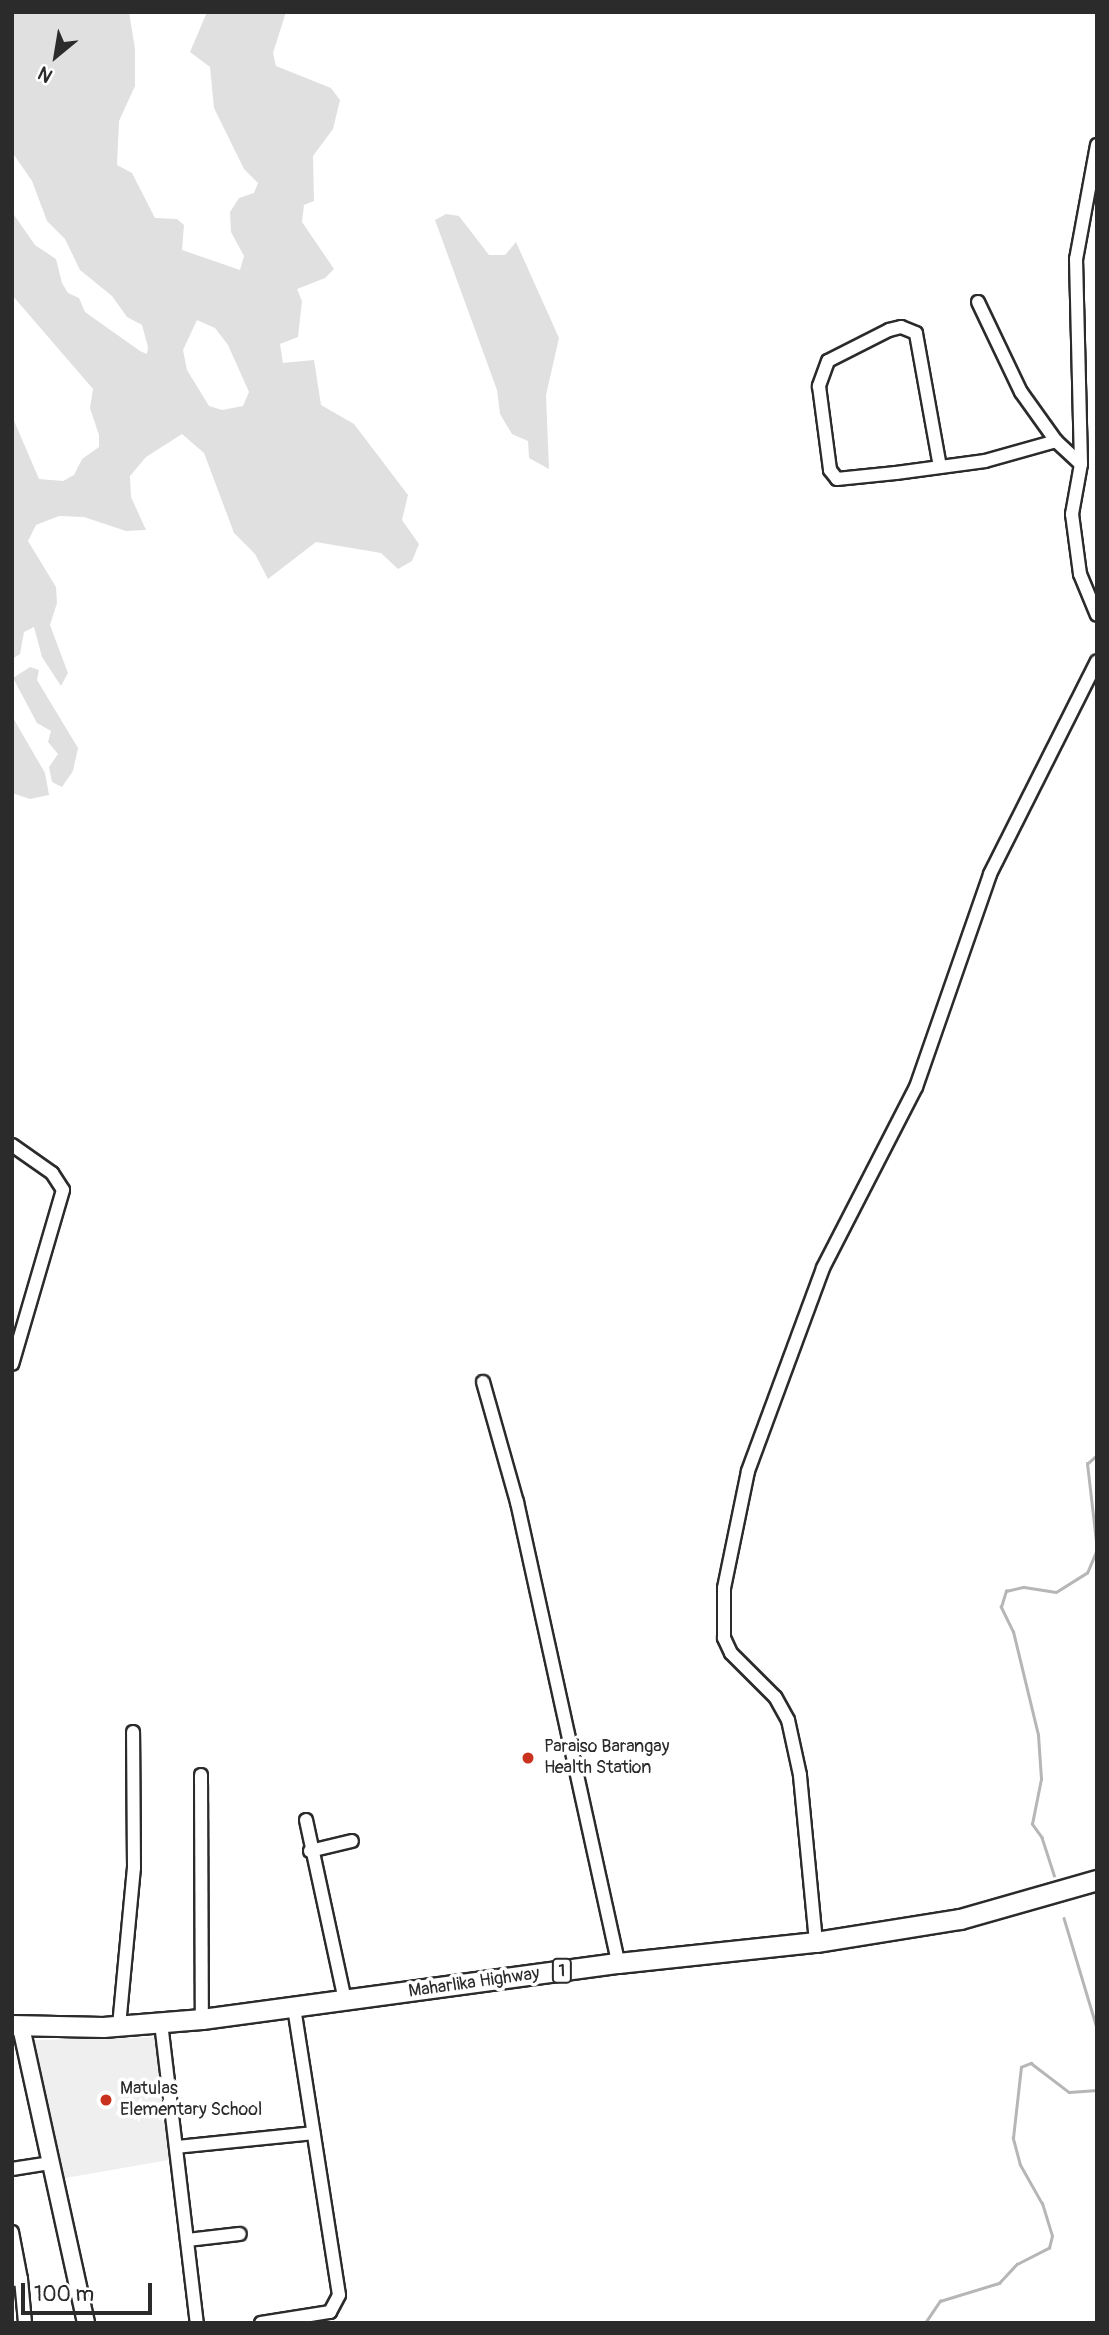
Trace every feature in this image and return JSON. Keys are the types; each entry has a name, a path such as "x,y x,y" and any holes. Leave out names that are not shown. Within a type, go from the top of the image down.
{"highway":[{"name":"Maharlika Highway","path":"17,2026 119,2026 202,2019 618,1963 816,1942 960,1919 1097,1880"}],"main road":[{"path":"17,2026 86,2323"}],"street":[{"path":"1097,145 1076,259 1081,464 1072,514 1076,554 1097,615"},
{"path":"978,302 1021,392 1056,441 1081,464"},
{"path":"940,467 916,333 901,327 889,330 828,360 819,386 833,476 844,480 940,467 1056,441"},
{"path":"816,1942 800,1775 788,1720 775,1698 731,1653 724,1638 724,1588 748,1471 823,1268 916,1087 990,874 1097,662"},
{"path":"12,1145 52,1172 63,1190 12,1364"},
{"path":"483,1382 517,1502 618,1963"},
{"path":"119,2026 134,1868 133,1732"},
{"path":"201,1775 202,2019"},
{"path":"306,1820 310,1851 345,2001"},
{"path":"310,1851 352,1841"},
{"path":"261,2323 330,2312 338,2301 294,2008"},
{"path":"161,2023 197,2323"},
{"path":"176,2147 313,2133"},
{"path":"12,2169 50,2162"},
{"path":"12,2232 17,2279 26,2323"},
{"path":"187,2240 240,2234"}],"shaded area":[{"path":"12,12 129,12 135,49 135,86 119,121 117,165 132,173 155,218 177,219 184,225 182,250 240,270 244,256 231,232 230,212 239,198 254,193 258,183 244,169 214,108 210,67 190,52 207,12 286,12 273,53 276,66 331,88 340,100 333,129 313,156 314,201 304,205 302,222 334,269 325,278 297,289 302,301 298,337 280,344 283,363 314,360 321,405 354,424 408,495 402,520 419,544 412,561 398,569 381,553 316,542 268,579 255,554 234,533 204,453 182,434 146,457 130,476 131,497 146,530 126,531 84,517 59,516 36,525 28,541 56,587 57,603 50,625 68,673 61,686 42,657 34,627 24,632 20,654 12,659 12,416 39,479 63,481 74,475 82,459 99,447 99,435 90,408 93,389 12,295 12,212 35,245 56,259 62,283 68,293 79,298 85,312 140,351 147,354 148,347 142,325 127,317 112,296 80,270 65,239 47,221 32,181 12,152","holes":["197,320 215,328 228,345 249,392 243,406 222,410 209,406 187,370 183,350"]},
{"path":"446,214 459,216 489,255 505,255 516,242 559,338 546,395 549,469 529,458 528,441 512,434 500,414 497,390 435,220"},
{"path":"30,667 39,670 37,680 78,748 73,771 62,787 52,782 49,767 58,754 48,742 51,731 37,723 13,678"},
{"path":"12,716 45,773 49,795 30,799 12,793"},
{"name":"Matulas Elementary School","path":"160,2037 174,2159 60,2179 34,2040"}],"waterway":[{"path":"1054,1876 1042,1838 1032,1824 1041,1779 1038,1735 1013,1632 1001,1607 1006,1591 1024,1587 1056,1592 1087,1573 1097,1550 1087,1464 1097,1455"},
{"path":"1064,1918 1097,2028"},
{"path":"925,2323 940,2301 999,2283 1017,2264 1049,2248 1052,2236 1042,2204 1020,2165 1013,2138 1021,2067 1031,2063 1069,2092 1097,2090"}],"place":[{"name":"Paraiso Barangay Health Station","path":"528,1758"},
{"name":"Matulas Elementary School","path":"106,2100"}]}
